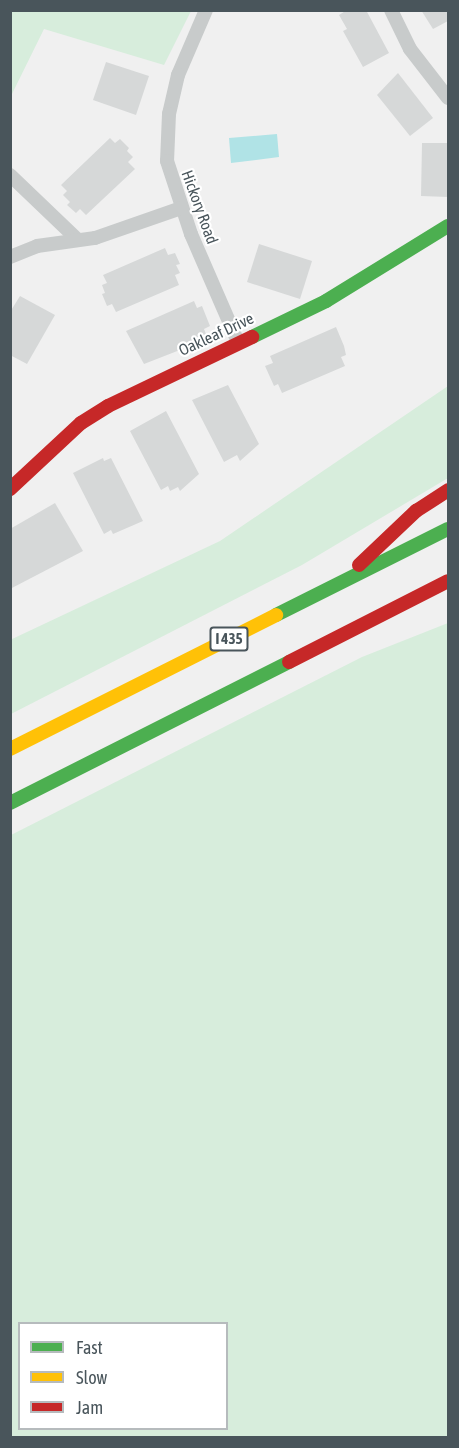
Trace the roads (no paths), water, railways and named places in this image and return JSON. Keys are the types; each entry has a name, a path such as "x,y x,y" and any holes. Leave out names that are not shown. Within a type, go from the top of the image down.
{"main road":[{"name":"Oakleaf Drive","path":"10,489 81,423 108,405 327,301 448,226"},
{"path":"342,583 416,510 448,490"},
{"name":"I 435","path":"10,749 448,529"},
{"path":"10,803 448,581"},
{"path":"398,607 448,597"}],"street":[{"name":"Hickory Road","path":"206,10 178,75 169,114 167,161 181,208 238,342"},
{"path":"390,10 410,49 448,98"},
{"path":"10,175 78,240"},
{"path":"10,257 38,246 78,240 181,208"}],"water":[{"path":"277,134 279,157 231,163 229,138"}]}
